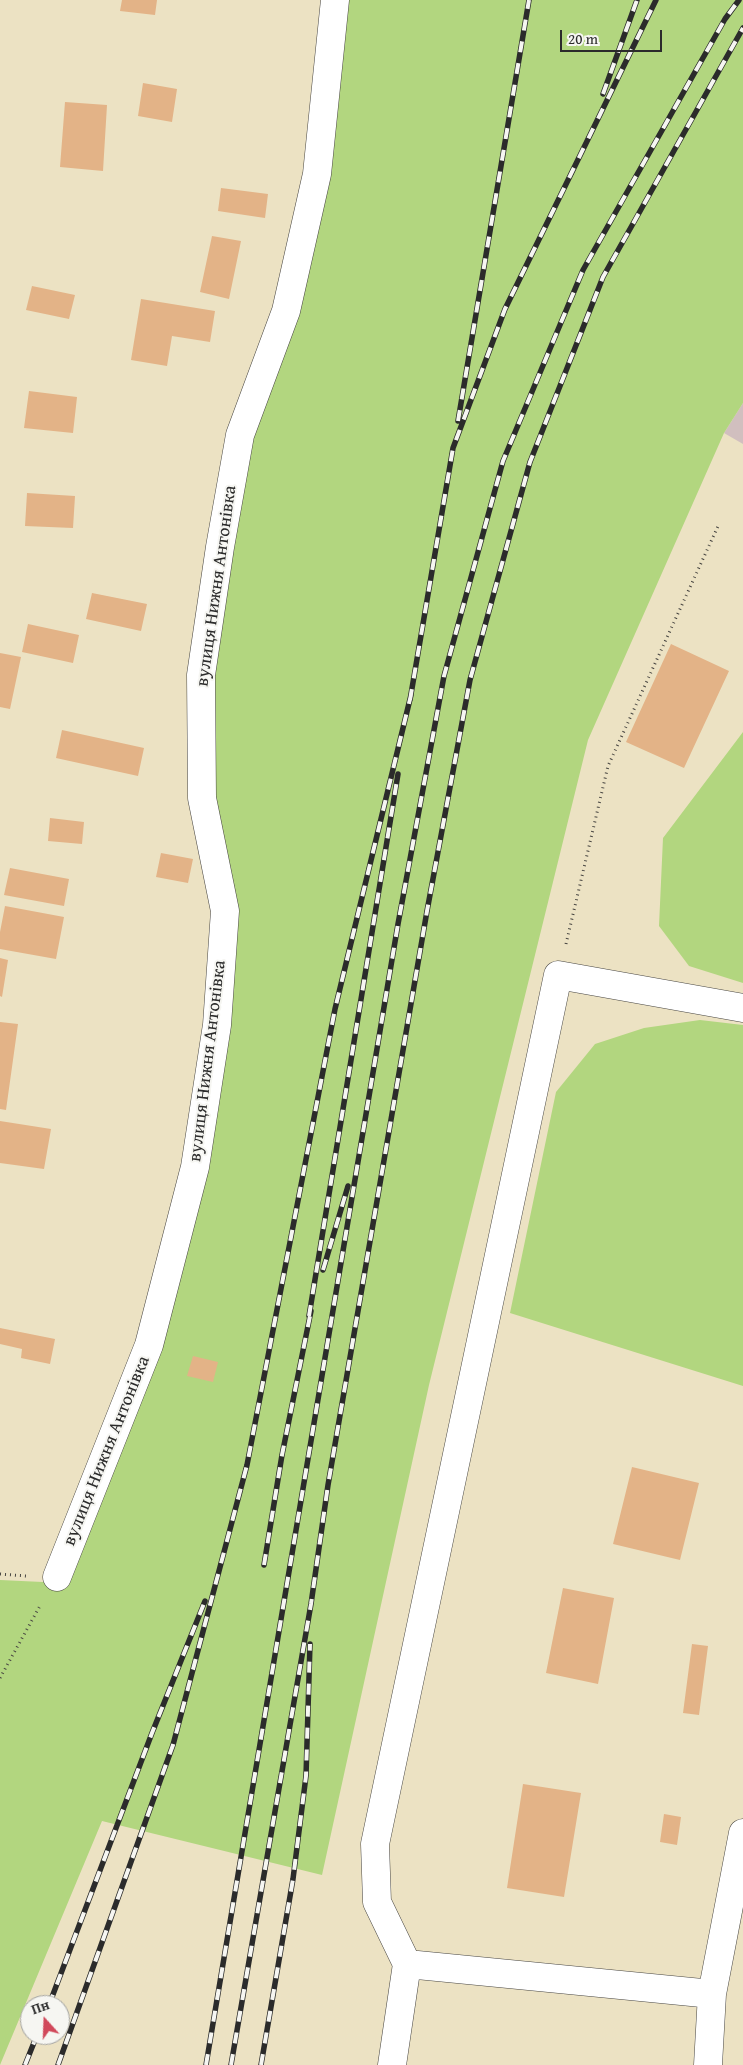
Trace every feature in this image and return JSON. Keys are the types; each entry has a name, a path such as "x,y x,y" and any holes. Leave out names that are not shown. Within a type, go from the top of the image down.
{"street":[{"name":"вулиця Нижня Антонівка","path":"56,1578 150,1345 194,1167 216,1025 225,911 202,798 201,675 220,547 240,435 286,311 317,174 335,0"},
{"path":"392,2065 407,1964 377,1902 375,1844 558,975 743,1008"},
{"path":"708,2065 712,1994 743,1833"},
{"path":"407,1964 712,1994"}],"path":[{"path":"558,975 608,766 719,524"},
{"path":"0,1678 56,1578"}],"shaded area":[{"path":"743,403 743,444 724,433"}],"green space":[{"path":"342,0 743,0 743,403 724,433 588,740 429,1385 322,1875 102,1821 29,1995 20,1995 20,2017 0,2065 0,1580 64,1583 157,1348 225,1026 209,796 210,676 229,549"},
{"path":"743,732 743,983 689,966 659,926 663,838"},
{"path":"700,1020 743,1025 743,1386 510,1313 556,1092 595,1044 644,1028"}],"building":[{"path":"122,0 157,0 155,15 120,11"},
{"path":"143,83 177,89 172,122 138,116"},
{"path":"65,102 107,105 103,171 60,167"},
{"path":"221,188 268,194 265,218 218,211"},
{"path":"212,236 241,241 229,299 200,292"},
{"path":"32,286 75,295 69,319 26,310"},
{"path":"141,299 215,311 210,342 172,336 167,366 131,360"},
{"path":"29,391 77,397 73,433 24,428"},
{"path":"27,493 75,496 73,528 25,526"},
{"path":"92,593 147,604 141,631 86,619"},
{"path":"28,624 79,635 73,663 22,652"},
{"path":"671,644 729,671 684,768 626,742"},
{"path":"0,653 21,657 10,709 0,707"},
{"path":"62,730 144,748 138,776 56,758"},
{"path":"50,818 84,822 82,844 48,841"},
{"path":"161,853 193,859 188,883 156,877"},
{"path":"10,868 69,879 64,906 4,895"},
{"path":"5,906 64,917 56,959 0,949 0,932"},
{"path":"0,958 8,960 2,997 0,996"},
{"path":"0,1022 18,1024 6,1110 0,1109"},
{"path":"0,1121 51,1129 44,1169 0,1163"},
{"path":"0,1328 55,1339 50,1364 21,1358 22,1349 0,1344"},
{"path":"193,1356 218,1362 213,1382 187,1376"},
{"path":"632,1467 699,1483 680,1560 613,1544"},
{"path":"563,1588 614,1598 598,1684 546,1673"},
{"path":"692,1644 708,1646 699,1715 683,1713"},
{"path":"523,1784 581,1793 564,1897 507,1888"},
{"path":"664,1814 681,1817 677,1845 660,1842"}],"railway":[{"path":"458,421 529,0"},
{"path":"603,94 637,0"},
{"path":"410,700 453,448 505,309 656,0"},
{"path":"206,2065 398,924 444,676 503,461 583,270 725,19 739,0"},
{"path":"231,2065 311,1604 328,1485 427,911 470,680 530,462 603,277 743,28"},
{"path":"58,2065 173,1745 247,1465 335,1009 411,695"},
{"path":"309,1316 398,774"},
{"path":"323,1270 348,1186"},
{"path":"264,1565 282,1455 311,1311"},
{"path":"53,1995 152,1733 205,1601"},
{"path":"261,2065 293,1879 306,1776 310,1644"},
{"path":"25,2065 33,2045"}]}
